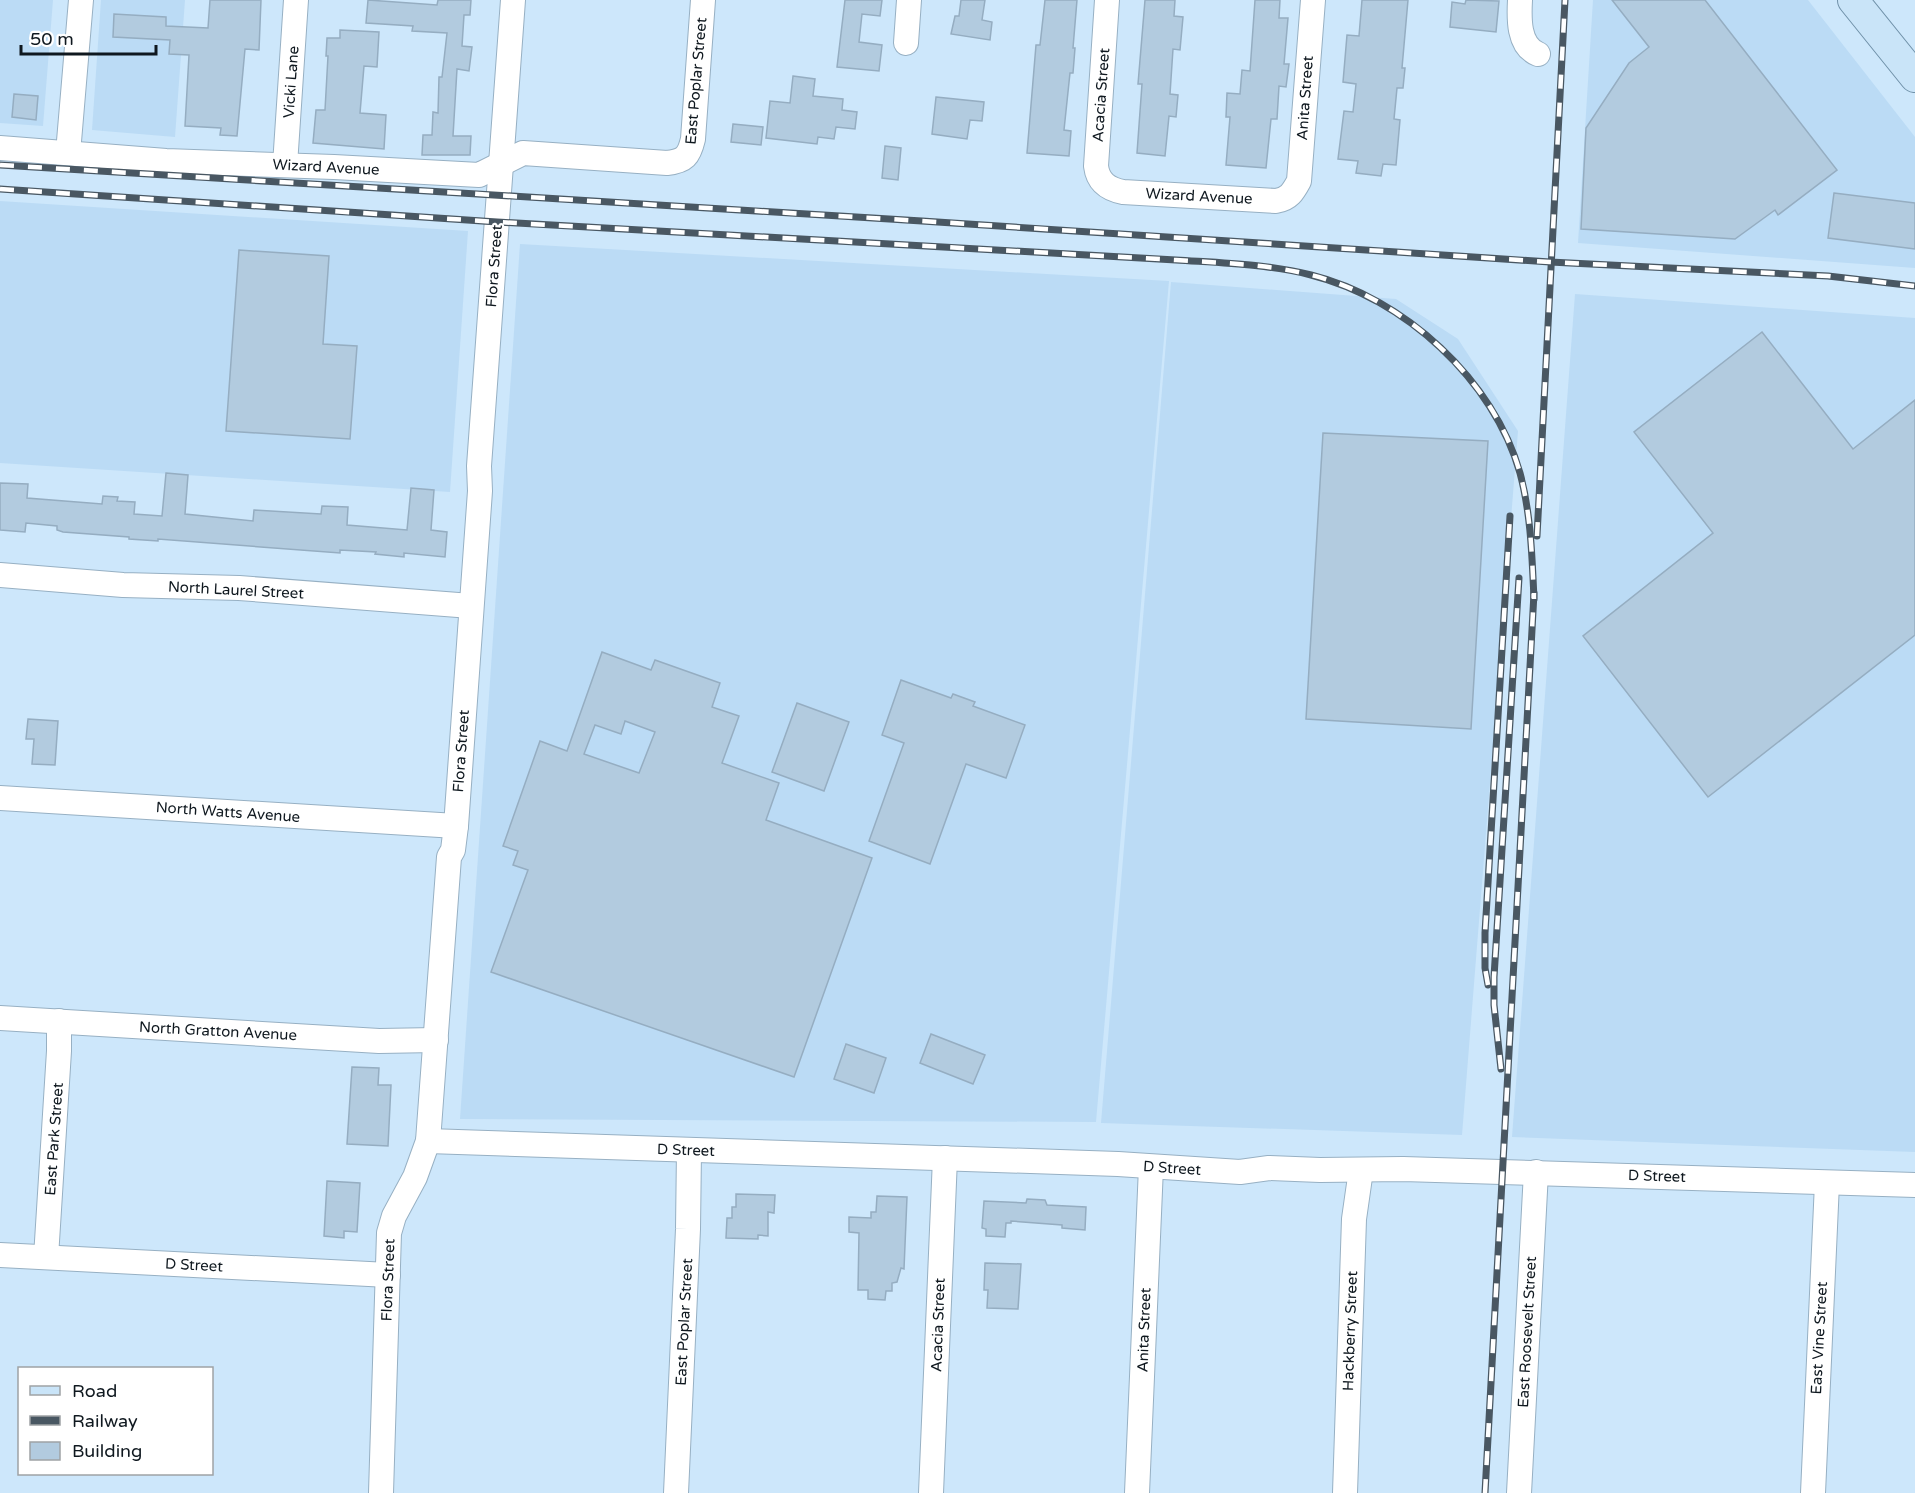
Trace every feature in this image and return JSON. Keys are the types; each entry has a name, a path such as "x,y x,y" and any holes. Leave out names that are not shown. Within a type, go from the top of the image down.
{"main road":[{"path":"1865,4 1915,77"}],"street":[{"path":"68,153 81,0"},
{"name":"Vicki Lane","path":"285,165 296,0"},
{"name":"Flora Street","path":"381,1493 389,1233 394,1216 415,1177 428,1141 449,857 453,850 456,826 480,491 479,465 513,0"},
{"name":"East Poplar Street","path":"648,162 678,162 691,149 703,0"},
{"path":"906,43 909,0"},
{"name":"Acacia Street","path":"1106,186 1097,175 1096,166 1107,0"},
{"name":"Anita Street","path":"1291,195 1299,181 1313,0"},
{"path":"1520,0 1520,25 1523,39 1533,52 1538,54"},
{"name":"Wizard Avenue","path":"0,148 166,161 479,175 523,153 648,162"},
{"name":"Wizard Avenue","path":"1106,186 1123,192 1276,201 1291,195"},
{"name":"North Laurel Street","path":"0,575 123,585 239,588 471,606"},
{"name":"North Watts Avenue","path":"0,798 456,826"},
{"name":"North Gratton Avenue","path":"0,1018 379,1041 436,1040"},
{"name":"East Park Street","path":"46,1257 59,1022"},
{"name":"D Street","path":"428,1141 1118,1164 1239,1172 1269,1168 1361,1170 1402,1168 1915,1185"},
{"name":"East Poplar Street","path":"676,1493 688,1229 689,1150"},
{"name":"Acacia Street","path":"931,1493 945,1158"},
{"name":"Anita Street","path":"1137,1493 1151,1167"},
{"name":"Hackberry Street","path":"1345,1493 1354,1219 1361,1170"},
{"name":"East Roosevelt Street","path":"1519,1493 1536,1172"},
{"name":"East Vine Street","path":"1813,1493 1827,1183"},
{"name":"D Street","path":"0,1255 388,1275"}],"shaded area":[{"path":"0,0 53,0 43,126 0,123"},
{"path":"101,0 185,0 175,137 92,130"},
{"path":"1593,0 1808,0 1915,137 1915,268 1578,243"},
{"path":"0,201 468,231 450,492 0,463"},
{"path":"520,244 1169,281 1096,1122 460,1119"},
{"path":"1171,282 1396,299 1458,339 1518,431 1462,1135 1101,1123"},
{"path":"1575,294 1915,318 1915,1152 1512,1137"}],"building":[{"path":"210,0 261,0 259,50 245,49 237,136 220,135 221,128 185,126 189,55 169,54 170,40 113,37 114,14 166,17 166,26 208,28"},
{"path":"368,0 437,5 438,0 471,0 470,15 464,15 462,46 472,47 469,71 457,69 453,136 471,136 470,155 422,155 423,135 432,135 433,112 438,113 439,77 442,77 447,33 412,31 413,26 366,23"},
{"path":"845,0 882,0 880,16 862,14 859,42 882,45 879,71 837,67"},
{"path":"961,0 985,0 982,20 992,22 990,40 951,34 955,16 959,16"},
{"path":"1045,0 1077,0 1073,73 1070,73 1064,130 1071,131 1069,156 1027,153 1036,45 1040,45"},
{"path":"1145,0 1175,0 1174,16 1183,17 1180,50 1173,49 1170,94 1178,95 1176,117 1169,116 1165,156 1137,153 1142,84 1138,84"},
{"path":"1255,0 1280,0 1279,18 1288,18 1284,64 1289,64 1286,87 1279,86 1277,119 1271,119 1266,168 1226,165 1230,117 1226,117 1227,93 1240,94 1242,70 1250,71"},
{"path":"1362,0 1408,0 1402,68 1405,68 1403,88 1397,88 1394,119 1400,120 1396,165 1383,164 1381,176 1356,173 1358,161 1338,159 1344,111 1353,112 1356,84 1343,82 1347,35 1359,36"},
{"path":"1466,0 1499,1 1496,32 1450,27 1452,2 1465,4"},
{"path":"1612,0 1705,0 1837,170 1778,215 1775,210 1735,239 1581,229 1586,128 1629,63 1649,47"},
{"path":"340,30 379,32 377,67 364,66 360,113 386,115 384,149 313,143 316,110 325,110 327,38 340,38"},
{"path":"793,76 815,79 813,96 843,99 842,110 857,112 855,129 836,127 834,139 818,137 817,144 766,138 770,101 790,103"},
{"path":"14,94 38,96 36,120 12,117"},
{"path":"936,97 984,102 982,121 970,120 967,139 932,134"},
{"path":"733,124 763,127 761,145 731,142"},
{"path":"885,146 901,148 898,180 882,178"},
{"path":"1834,193 1915,203 1915,249 1828,238"},
{"path":"239,250 329,256 323,344 357,346 350,439 226,431"},
{"path":"1762,332 1853,449 1915,400 1915,635 1708,797 1583,636 1713,533 1634,432"},
{"path":"1323,433 1488,441 1471,729 1306,719"},
{"path":"166,473 188,475 185,514 253,521 254,510 321,514 322,506 348,507 347,525 407,530 411,488 434,490 431,530 447,532 445,557 404,553 404,557 375,554 376,552 340,550 340,553 158,539 158,541 129,539 129,537 63,532 57,530 57,526 26,523 25,532 0,530 0,483 28,484 27,498 102,504 103,496 118,497 117,501 135,502 134,514 162,516"},
{"path":"602,652 651,670 655,660 720,683 712,707 739,716 722,763 779,783 766,820 872,858 794,1077 491,972 528,870 513,865 518,851 503,846 540,741 567,751","holes":["625,721 655,732 639,773 584,754 595,725 621,734"]},
{"path":"901,680 951,698 953,694 975,702 973,706 1025,725 1006,778 966,764 930,864 869,841 904,743 882,735"},
{"path":"797,703 849,722 824,791 772,772"},
{"path":"28,719 58,721 55,765 32,764 34,739 26,739"},
{"path":"931,1034 985,1055 973,1084 920,1063"},
{"path":"846,1044 886,1058 874,1093 834,1079"},
{"path":"352,1067 379,1068 378,1085 391,1085 388,1146 347,1144"},
{"path":"327,1181 360,1183 357,1232 344,1231 344,1238 324,1236"},
{"path":"736,1194 775,1195 774,1213 768,1212 768,1236 758,1235 758,1239 726,1238 727,1218 732,1218 732,1207 736,1207"},
{"path":"877,1196 907,1197 904,1269 901,1268 897,1282 892,1283 892,1291 886,1291 885,1300 868,1299 868,1290 858,1290 859,1233 849,1232 849,1217 871,1218 871,1212 876,1212"},
{"path":"1027,1199 1045,1200 1047,1205 1086,1207 1085,1230 1062,1228 1062,1225 1011,1221 1011,1223 1006,1223 1005,1237 986,1236 986,1229 982,1228 984,1201 1026,1203"},
{"path":"985,1263 1021,1264 1018,1309 987,1308 988,1290 984,1290"}],"railway":[{"path":"1537,536 1565,0"},
{"path":"0,165 1550,262 1828,276 1915,286"},
{"path":"0,189 497,222 1227,263 1278,268 1311,275 1346,286 1411,323 1441,348 1467,376 1489,406 1507,439 1524,488 1534,599"},
{"path":"1488,985 1485,968 1485,933 1510,516"},
{"path":"1501,1069 1494,1005 1494,977 1519,578"},
{"path":"1485,1493 1534,593"}]}
